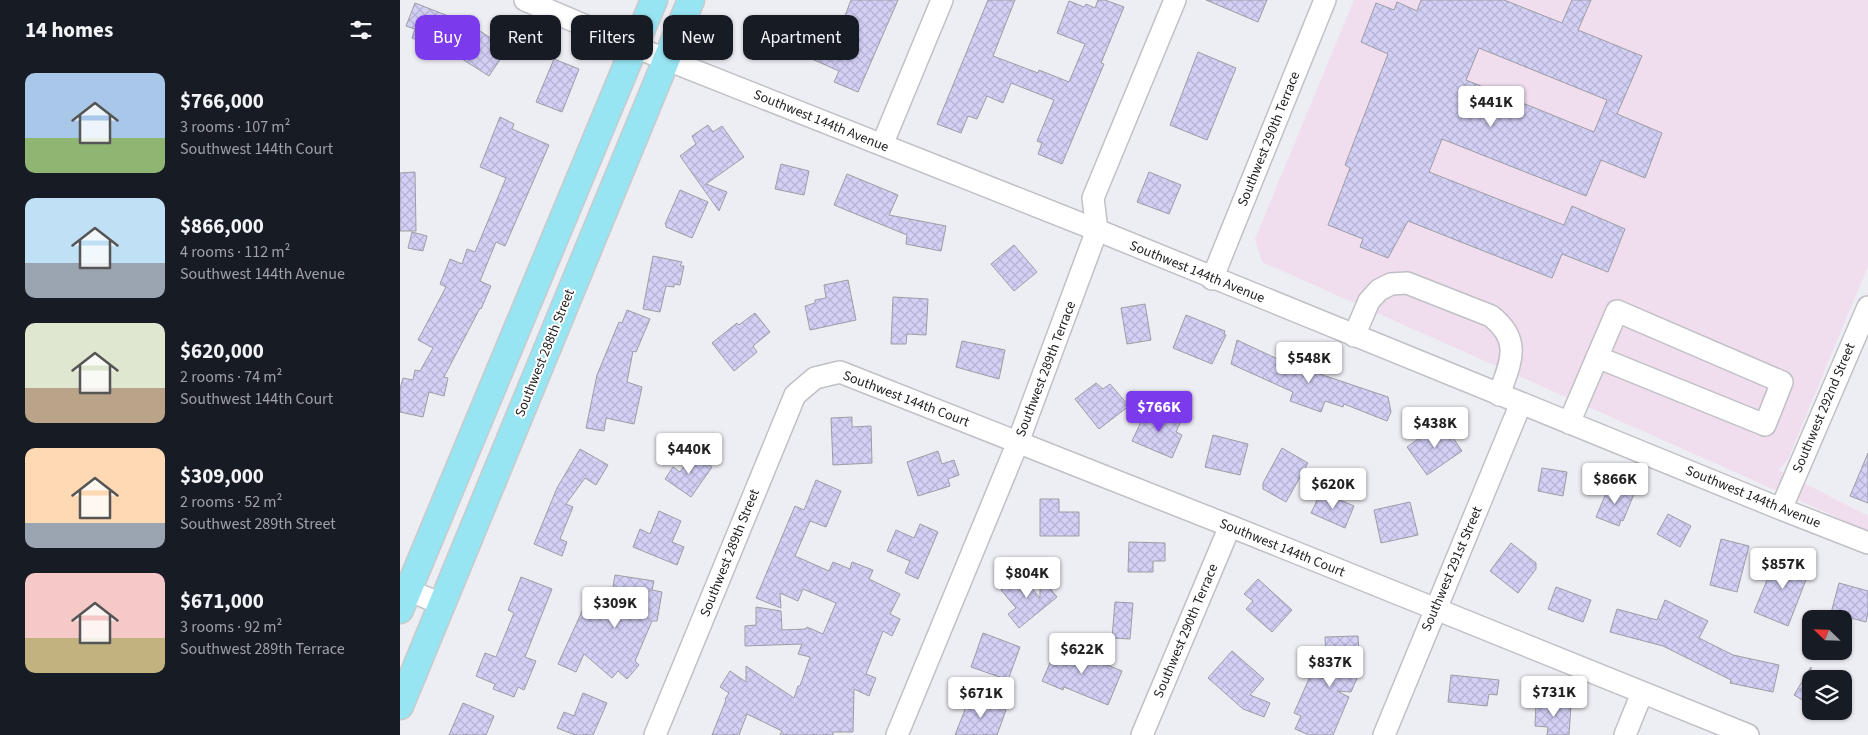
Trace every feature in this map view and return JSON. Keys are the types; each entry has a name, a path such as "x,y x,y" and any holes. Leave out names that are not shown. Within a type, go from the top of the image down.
{"main road":[{"path":"648,15 654,0"},
{"name":"Southwest 288th Street","path":"684,15 690,0"},
{"path":"403,596 629,60"},
{"name":"Southwest 288th Street","path":"400,706 666,60"}],"street":[{"name":"Southwest 144th Avenue","path":"525,0 571,20"},
{"path":"882,145 942,0"},
{"name":"Southwest 289th Terrace","path":"897,735 1018,442 1098,230 1093,198 1175,0"},
{"name":"Southwest 290th Terrace","path":"1212,279 1325,0"},
{"name":"Southwest 144th Avenue","path":"666,60 1098,230 1212,279 1868,543"},
{"path":"1354,336 1369,301 1379,290 1392,284 1407,283 1491,316 1503,325 1510,339 1511,358 1499,395"},
{"name":"Southwest 292nd Street","path":"1780,509 1864,328 1868,307"},
{"path":"1569,423 1597,357 1617,311 1782,382 1765,425 1597,357"},
{"name":"Southwest 144th Court","path":"815,378 840,372 1230,526 1748,735"},
{"name":"Southwest 289th Street","path":"655,735 795,395 815,378"},
{"name":"Southwest 291st Street","path":"1384,735 1521,403"},
{"name":"Southwest 290th Terrace","path":"1142,735 1230,526"},
{"path":"403,596 442,604"},
{"path":"1625,735 1642,693"}],"shaded area":[{"path":"1354,0 1868,0 1868,266 1787,461 1778,470 1868,516 1868,531 1262,262 1255,239"}],"building":[{"path":"851,0 898,0 858,92 834,82 839,71 814,60 859,60 859,15 845,15"},
{"path":"988,0 1015,0 993,56 1038,73 1039,70 1069,82 1085,44 1057,33 1069,1 1084,7 1086,4 1095,8 1098,0 1105,0 1124,7 1101,63 1104,64 1062,164 1038,154 1042,143 1037,141 1054,100 1011,83 1003,103 987,96 977,119 968,116 961,133 937,124"},
{"path":"1206,0 1267,0 1258,22"},
{"path":"1421,0 1504,0 1562,23 1572,0 1591,0 1578,30 1642,56 1617,114 1662,133 1645,178 1601,160 1586,196 1442,139 1429,172 1564,225 1572,206 1625,229 1608,272 1562,254 1552,278 1408,221 1388,258 1360,247 1363,239 1328,225 1350,168 1345,165 1388,54 1361,42 1376,3 1394,10 1397,2 1417,11","holes":["1479,48 1607,100 1594,132 1466,80"]},
{"path":"415,3 446,15 415,15 415,29 406,26"},
{"path":"480,31 490,38 490,60 500,60 489,76 464,60 480,60"},
{"path":"1198,52 1236,68 1207,140 1170,125"},
{"path":"554,60 579,69 562,112 536,102"},
{"path":"500,117 514,124 512,129 549,145 505,246 496,242 480,281 491,286 481,309 444,377 448,378 444,396 429,392 423,417 400,412 400,389 403,378 413,380 415,370 420,371 433,348 418,340 446,287 440,284 450,259 462,264 467,249 475,252 506,178 480,167"},
{"path":"708,125 713,132 722,126 744,157 706,184 727,192 719,211 680,156 696,144 692,136"},
{"path":"781,164 809,171 804,195 775,189"},
{"path":"415,172 416,231 400,231 400,173"},
{"path":"1149,172 1181,185 1169,214 1137,202"},
{"path":"847,174 898,195 889,215 946,226 941,251 906,244 907,235 834,205"},
{"path":"680,190 708,202 692,238 666,227 665,224"},
{"path":"412,232 427,236 423,251 408,248"},
{"path":"1014,245 1037,272 1014,291 991,264"},
{"path":"653,256 682,262 680,266 684,266 680,285 674,284 674,287 666,286 660,312 643,309"},
{"path":"848,280 856,320 810,330 805,306 815,303 815,300 826,298 824,285"},
{"path":"893,297 928,299 926,335 907,334 906,344 891,344"},
{"path":"1145,304 1151,340 1127,344 1121,308"},
{"path":"627,310 650,319 636,352 633,351 627,382 642,387 634,424 606,418 604,431 586,428 597,375 619,322 622,323"},
{"path":"755,313 770,332 753,346 757,352 734,371 712,343 737,323 739,325"},
{"path":"1186,315 1225,331 1224,334 1226,335 1212,364 1173,348"},
{"path":"1237,340 1301,370 1302,368 1388,397 1391,412 1387,421 1344,404 1343,407 1325,401 1321,412 1290,401 1293,392 1231,364"},
{"path":"962,341 1005,350 999,379 956,367"},
{"path":"1096,383 1103,389 1110,384 1129,406 1099,429 1075,399"},
{"path":"1148,407 1181,421 1176,432 1182,435 1172,458 1132,441"},
{"path":"852,417 852,427 871,426 872,463 833,465 831,418"},
{"path":"1442,422 1462,451 1427,475 1407,447"},
{"path":"1213,435 1248,444 1240,475 1205,467"},
{"path":"1282,448 1308,463 1286,502 1263,489 1263,483"},
{"path":"580,449 608,465 596,485 585,478 566,504 573,507 560,539 567,542 562,556 534,544 557,488"},
{"path":"938,451 942,464 954,460 959,475 948,479 950,486 918,496 907,462"},
{"path":"1868,453 1868,503 1850,496"},
{"path":"693,454 712,467 691,497 665,479 673,467 680,472"},
{"path":"1542,468 1567,472 1563,496 1538,491"},
{"path":"816,480 841,491 826,527 810,521 795,556 829,571 833,562 850,569 852,562 873,570 869,579 900,594 890,614 900,619 892,636 883,631 866,674 876,678 869,696 854,689 853,732 833,732 833,735 780,735 782,731 747,714 739,735 712,735 729,693 720,687 730,671 746,682 746,666 794,698 810,657 798,654 802,644 745,646 745,626 756,625 756,607 781,611 782,630 806,629 807,627 823,634 836,603 803,589 798,601 780,593 781,608 756,598 795,506 804,510"},
{"path":"1610,484 1634,494 1619,526 1596,517"},
{"path":"1321,492 1354,506 1345,528 1311,513"},
{"path":"1040,499 1059,499 1059,512 1079,512 1079,536 1040,536"},
{"path":"1410,502 1418,535 1381,543 1374,510"},
{"path":"659,511 681,521 672,542 684,547 677,565 633,547 640,529 650,534"},
{"path":"1668,514 1691,526 1680,547 1657,534"},
{"path":"920,524 938,532 918,579 905,573 910,561 887,551 896,530 914,538"},
{"path":"1721,539 1749,546 1737,592 1710,585"},
{"path":"1129,542 1165,543 1165,561 1153,561 1153,572 1128,572"},
{"path":"1511,543 1536,563 1536,569 1518,593 1490,571"},
{"path":"1778,553 1811,567 1788,626 1754,612"},
{"path":"1020,574 1040,598 1040,576 1057,597 1019,628 1008,614 1016,608 1001,590"},
{"path":"615,575 654,581 652,590 662,592 657,621 652,621 635,661 639,665 627,679 618,671 612,678 584,654 576,672 558,664 584,607 608,617"},
{"path":"521,577 552,589 525,657 536,661 524,690 518,687 514,697 493,689 495,684 476,676 485,653 496,657 514,613 508,610"},
{"path":"1258,579 1292,610 1272,632 1246,609 1253,601 1244,594"},
{"path":"1839,583 1868,591 1866,622 1852,618 1852,610 1832,610"},
{"path":"1556,587 1591,600 1583,622 1548,609"},
{"path":"1665,600 1708,621 1699,638 1733,655 1779,665 1773,692 1730,683 1731,680 1663,646 1610,632 1617,609 1657,620"},
{"path":"1115,602 1133,603 1130,639 1112,638"},
{"path":"983,633 1020,647 1008,680 971,667"},
{"path":"1358,636 1360,671 1351,692 1337,691 1349,697 1333,735 1309,735 1295,729 1301,716 1294,713 1311,674 1327,680 1325,637"},
{"path":"1058,645 1122,671 1108,705 1064,687 1063,690 1042,681"},
{"path":"1232,651 1264,679 1250,695 1270,703 1264,717 1243,709 1208,678"},
{"path":"1451,675 1499,680 1497,695 1489,694 1487,706 1448,702"},
{"path":"1802,682 1802,700 1794,695"},
{"path":"583,693 607,703 593,735 575,735 557,728 564,712 574,716"},
{"path":"970,697 1006,710 997,735 955,735"},
{"path":"463,703 494,716 486,735 449,735"},
{"path":"1536,703 1571,705 1569,735 1547,735 1548,727 1535,726"}]}
